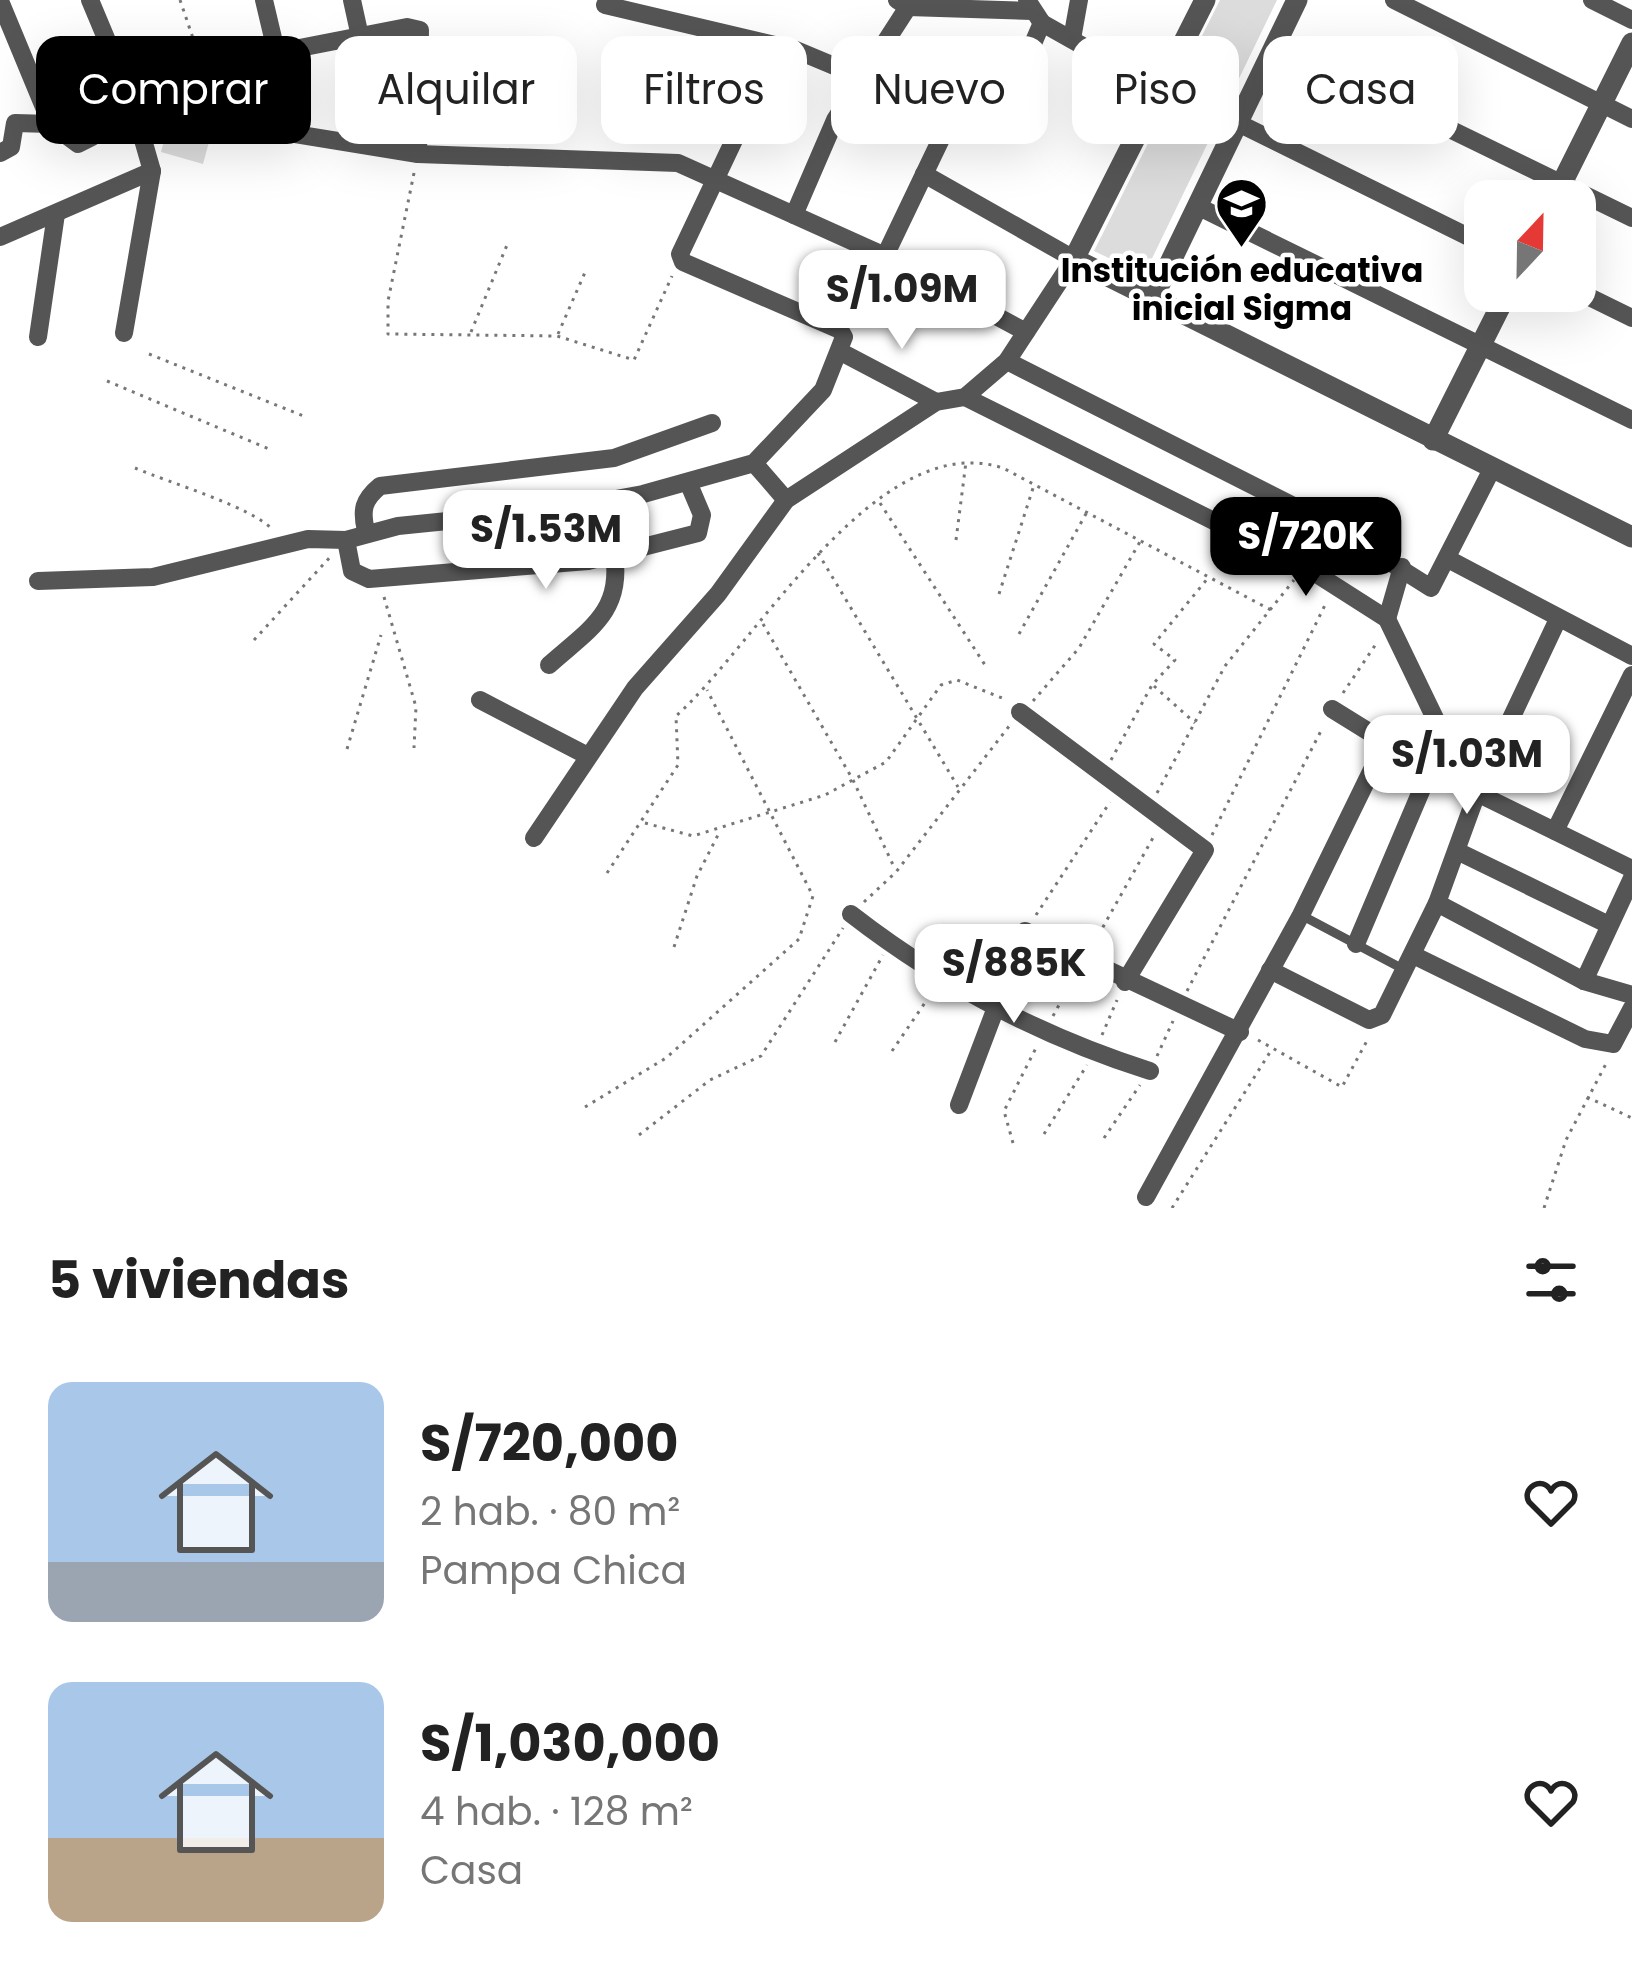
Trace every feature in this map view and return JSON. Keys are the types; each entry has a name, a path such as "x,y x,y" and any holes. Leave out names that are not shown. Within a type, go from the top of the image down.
{"street":[{"path":"90,0 105,36"},
{"path":"264,0 273,36"},
{"path":"352,0 359,32"},
{"path":"1073,36 1079,0"},
{"path":"1187,36 1205,0"},
{"path":"1279,36 1297,0"},
{"path":"1394,0 1632,119"},
{"path":"1592,0 1632,20"},
{"path":"4,2 36,83"},
{"path":"885,36 903,4 1033,11 1072,39"},
{"path":"605,5 740,36"},
{"path":"311,46 359,32 420,30 418,154"},
{"path":"1563,180 1632,43"},
{"path":"1239,116 1263,68"},
{"path":"0,153 10,147 15,123 36,124"},
{"path":"1239,123 1464,235"},
{"path":"794,215 831,129"},
{"path":"311,137 418,154 678,163 885,256 1026,332"},
{"path":"1458,140 1534,180"},
{"path":"124,333 152,171 144,144"},
{"path":"38,581 153,577 308,539 346,541 366,531 556,510 754,463 803,418 841,352 840,330 680,259 731,144"},
{"path":"885,256 938,144"},
{"path":"534,838 634,688 718,594 786,500 936,402 965,397 1007,361 1074,259 1133,144"},
{"path":"1153,298 1226,144"},
{"path":"0,236 152,171"},
{"path":"924,174 1074,259 1632,537"},
{"path":"1197,206 1632,420"},
{"path":"1596,206 1632,218"},
{"path":"38,337 56,214"},
{"path":"1596,300 1632,318"},
{"path":"1433,440 1497,312"},
{"path":"841,352 936,402"},
{"path":"1007,361 1107,408 1402,567 1431,588 1492,469"},
{"path":"965,397 1304,566 1388,623 1442,730 1432,771 1356,944"},
{"path":"366,531 362,515 367,497 380,487 614,458 712,423"},
{"path":"754,463 786,500"},
{"path":"346,541 352,571 378,578 614,555 698,533 702,515 688,482"},
{"path":"550,664 610,605 618,583 614,555"},
{"path":"1448,559 1632,656"},
{"path":"1388,623 1402,567"},
{"path":"1270,970 1369,1020 1384,1011 1460,852 1478,792 1558,619"},
{"path":"1555,830 1632,675"},
{"path":"480,700 586,755"},
{"path":"1332,709 1432,771 1632,868"},
{"path":"1023,710 1110,784 1204,850 1125,982"},
{"path":"1146,1197 1301,916 1386,740"},
{"path":"1460,852 1609,925"},
{"path":"1583,980 1632,878"},
{"path":"1437,903 1583,980 1632,995"},
{"path":"851,914 889,943 1045,1032 1150,1071"},
{"path":"959,1105 993,1004 1025,931 1125,982 1182,1000 1240,1032"},
{"path":"1409,962 1585,1040 1613,1044 1632,1008"}],"lane":[{"path":"1301,916 1356,944 1409,962"}],"path":[{"path":"180,0 192,36"},
{"path":"418,154 388,301 388,334 557,336 634,360 680,259"},
{"path":"470,335 507,244"},
{"path":"557,336 586,270"},
{"path":"149,354 306,417"},
{"path":"107,381 269,449"},
{"path":"608,873 678,765 676,716 707,689 817,551 926,471 966,460 990,464 1142,538 1271,610"},
{"path":"956,541 966,460"},
{"path":"135,468 219,504 258,513 286,546"},
{"path":"999,594 1035,484"},
{"path":"879,502 985,665"},
{"path":"1018,634 1088,510"},
{"path":"639,1135 710,1080 760,1056 851,914 896,872 959,788 1079,648 1142,538"},
{"path":"254,640 346,541"},
{"path":"817,551 959,788"},
{"path":"1013,1143 1004,1112 1083,962 1196,723 1225,666 1304,566"},
{"path":"378,578 416,707 414,748"},
{"path":"1025,931 1110,784 1152,685 1175,659 1154,644 1208,578"},
{"path":"1204,850 1335,583"},
{"path":"762,622 853,780 896,872"},
{"path":"1182,1000 1332,709 1388,623"},
{"path":"346,748 381,634"},
{"path":"644,823 693,836 853,780 886,762 941,685 957,680 1023,710"},
{"path":"1152,685 1196,723"},
{"path":"585,1107 666,1058 799,939 813,896 707,689"},
{"path":"674,947 697,876 721,829"},
{"path":"835,1042 889,943"},
{"path":"892,1051 944,975"},
{"path":"1240,1032 1342,1087 1384,1011"},
{"path":"1172,1208 1273,1047"},
{"path":"1544,1208 1585,1096 1605,1061 1621,1057"},
{"path":"1585,1096 1632,1118"}],"shaded area":[{"path":"1220,0 1277,0 1239,79 1239,36 1202,36"},
{"path":"163,144 208,144 203,164 161,152"},
{"path":"1148,144 1207,144 1144,275 1094,251"}],"place":[{"name":"Institución educativa inicial Sigma","path":"1242,249"}]}
